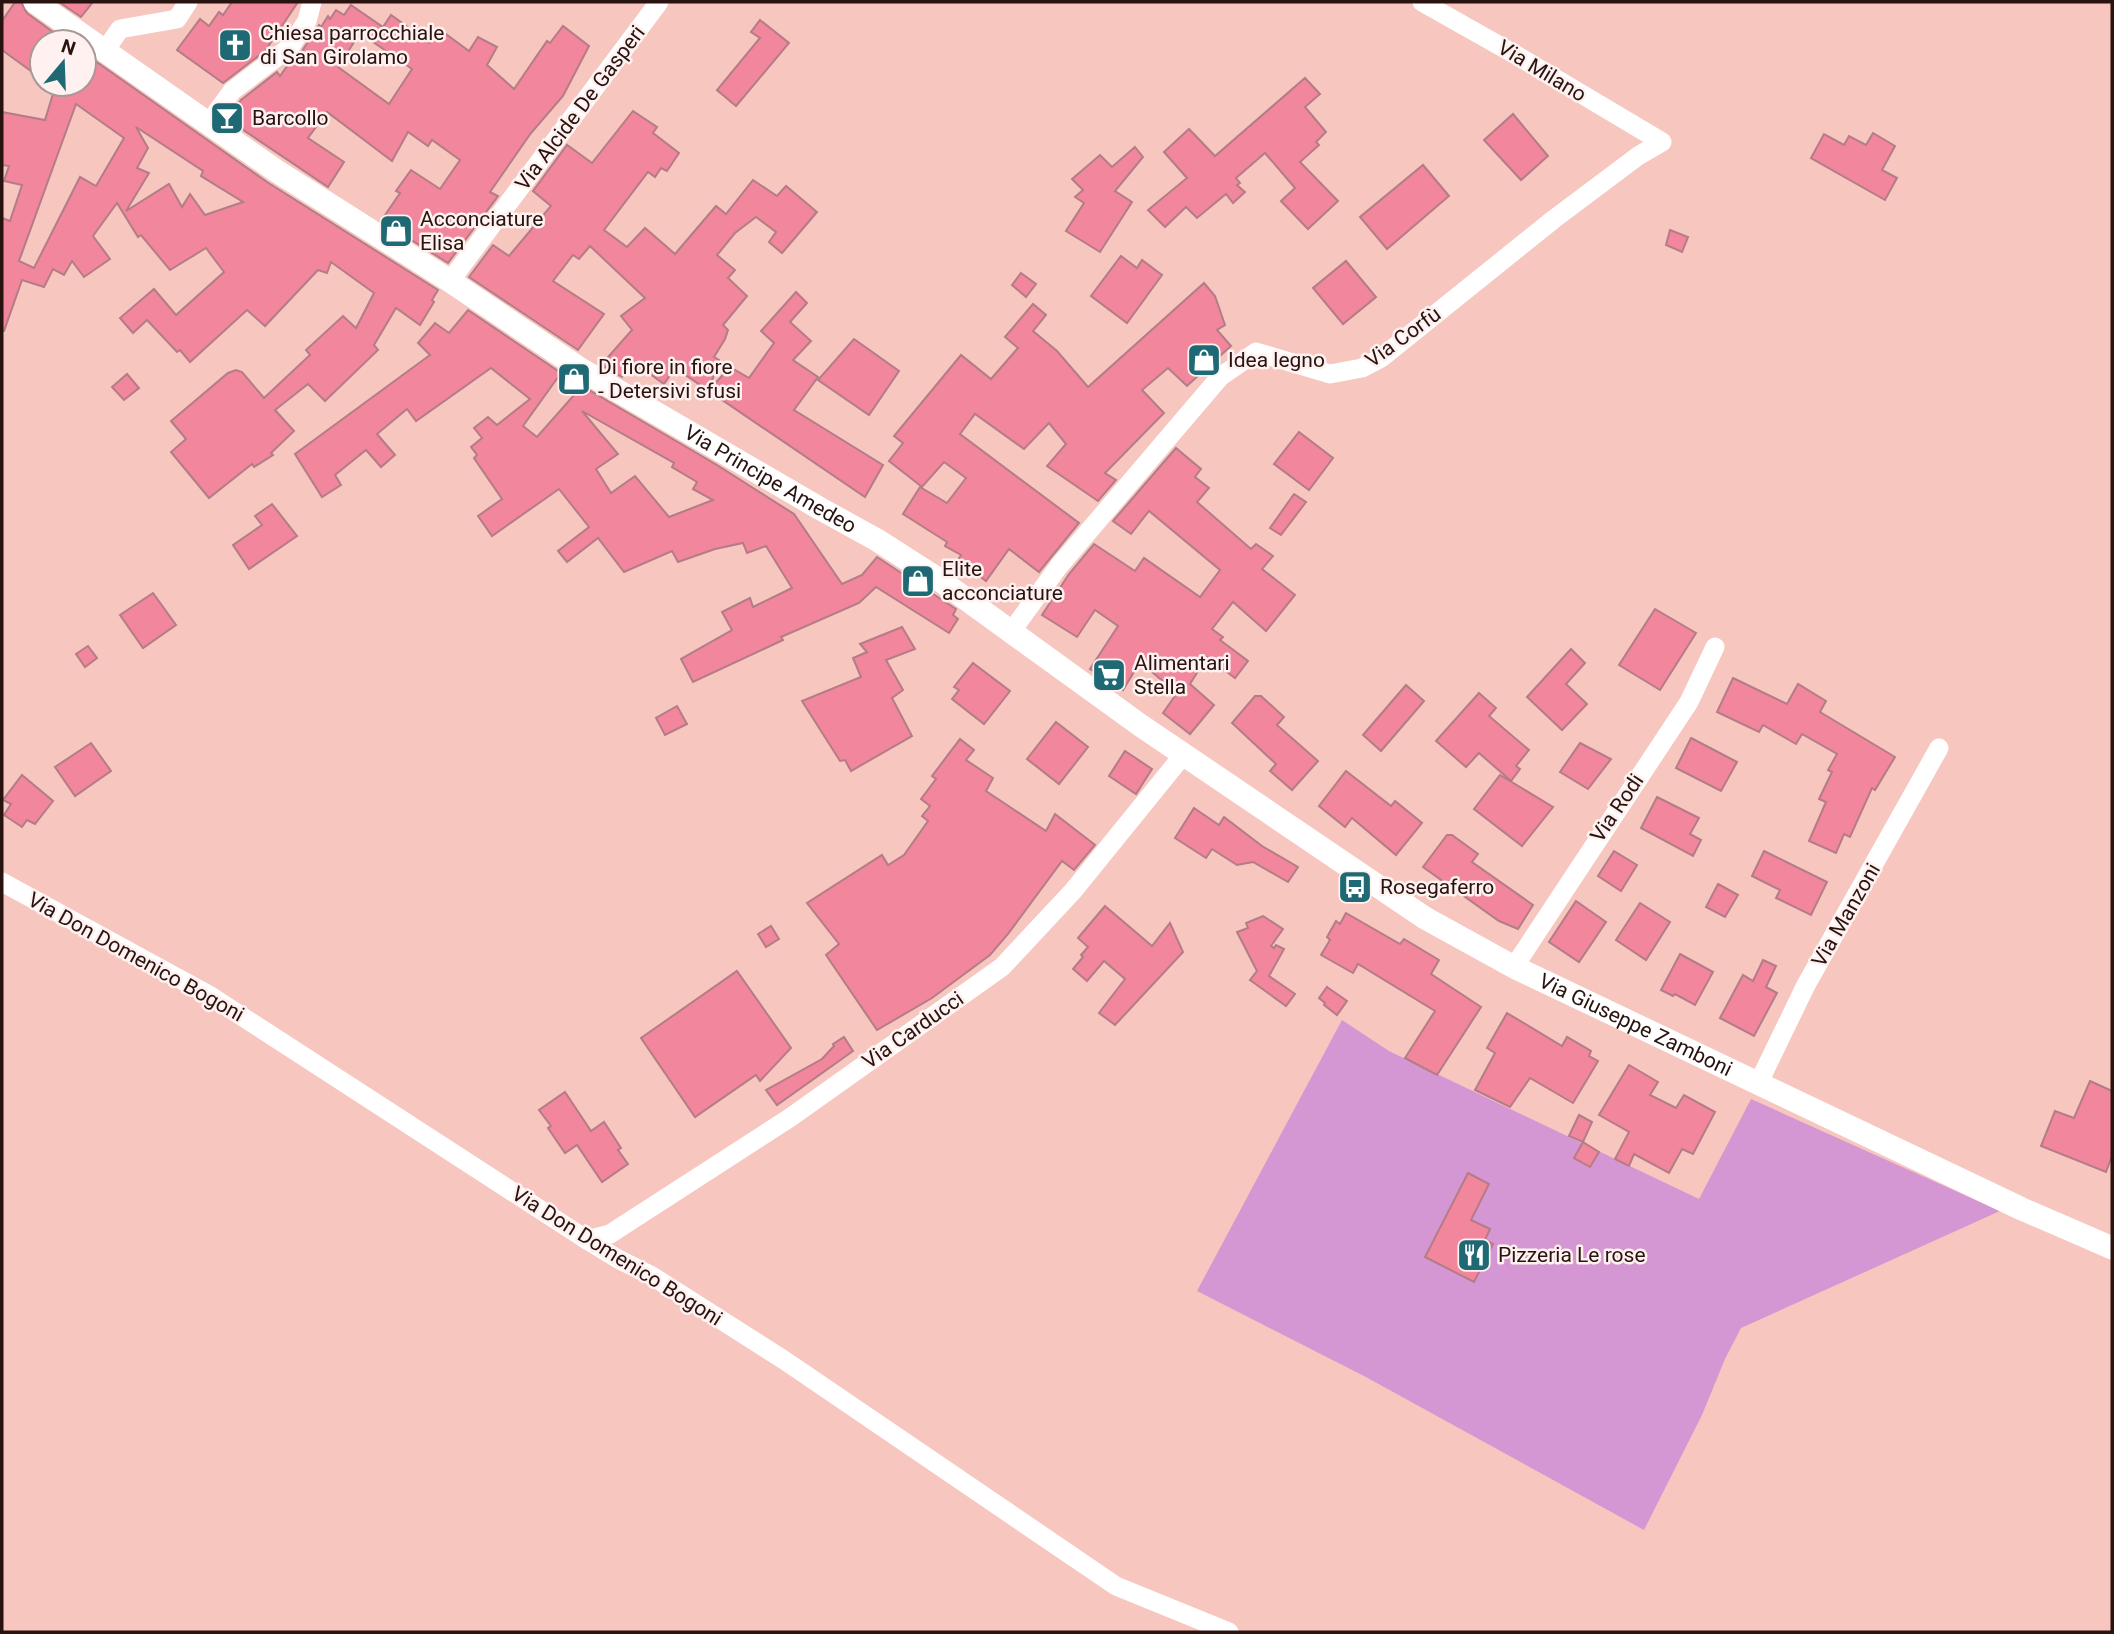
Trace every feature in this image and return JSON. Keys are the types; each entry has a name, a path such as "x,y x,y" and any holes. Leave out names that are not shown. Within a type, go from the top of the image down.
{"street":[{"name":"Via Principe Amedeo","path":"35,2 275,170 450,281 582,370 877,540 941,581 1184,754"},
{"path":"104,52 120,29 177,19 188,2"},
{"path":"208,124 232,91 290,47 307,21 313,2"},
{"name":"Via Alcide De Gasperi","path":"450,281 659,2"},
{"name":"Via Milano","path":"1422,2 1662,142"},
{"name":"Via Corfù","path":"1011,632 1059,566 1220,377 1256,352 1330,374 1362,368 1381,358 1554,219 1638,156 1662,142"},
{"name":"Via Rodi","path":"1514,967 1689,702 1715,647"},
{"name":"Via Manzoni","path":"1758,1084 1806,985 1939,748"},
{"name":"Via Giuseppe Zamboni","path":"1184,754 1425,918 1514,967 2022,1209 2112,1248"},
{"name":"Via Carducci","path":"587,1240 610,1234 791,1117 1002,967 1073,891 1184,754"},
{"name":"Via Don Domenico Bogoni","path":"2,882 209,995 587,1240 652,1276 783,1360 1116,1586 1229,1632"}],"shaded area":[{"path":"1342,1020 1389,1051 1699,1199 1751,1099 2000,1211 1741,1328 1702,1415 1644,1530 1364,1376 1197,1291"}],"building":[{"path":"15,2 21,2 27,13 48,28 28,28 28,69 2,50 2,21"},
{"path":"59,2 93,2 81,17"},
{"name":"Chiesa parrocchiale di San Girolamo","path":"232,2 298,2 265,51 223,83 177,50 200,19 209,26 219,12 223,15"},
{"path":"351,5 383,27 391,15 430,43 439,29 469,51 478,37 497,47 487,65 514,89 547,41 550,43 563,26 589,46 563,96 531,133 490,192 498,196 448,263 381,221 400,193 396,191 411,170 440,189 460,160 432,140 428,146 408,132 392,161 327,112 308,138 344,162 328,187 227,119 241,100 277,72 280,76 328,16 330,19 336,10 344,15","holes":["360,33 412,69 389,104 338,67"]},
{"path":"760,20 789,43 736,106 717,90 760,38 751,32"},
{"path":"98,63 267,182 438,290 432,300 434,302 420,325 396,308 374,345 378,350 325,401 308,384 275,410 294,431 271,453 273,455 254,467 252,464 209,498 171,452 186,439 171,421 228,373 236,370 242,372 264,398 310,355 306,350 343,316 356,328 374,293 331,262 327,273 318,270 265,326 247,310 190,362 147,320 133,333 120,318 154,289 176,315 224,272 206,248 170,270 141,235 138,237 117,203 93,236 110,259 84,277 72,261 64,275 53,269 44,287 22,280 2,331 2,218 10,221 22,185 4,181 9,166 2,165 2,112 45,120 52,98 98,98","holes":["76,104 124,138 96,186 80,177 34,268 19,261","136,127 203,171 201,176 243,202 205,215 190,194 182,207 169,184 126,211 149,173 137,168 148,148"]},
{"path":"1305,78 1320,94 1305,107 1326,132 1316,142 1319,145 1300,162 1338,201 1308,229 1281,201 1295,188 1265,153 1236,178 1240,183 1237,185 1245,192 1233,203 1226,194 1197,218 1186,207 1165,227 1148,210 1187,178 1164,152 1189,129 1215,156"},
{"path":"633,111 657,127 653,133 679,153 667,171 661,168 655,177 648,172 604,230 627,247 645,228 675,254 716,206 726,214 753,180 777,196 786,186 817,212 782,253 769,242 776,232 756,217 735,233 717,255 735,270 728,278 747,296 723,325 728,330 714,357 719,360 709,390 730,367 749,378 774,343 761,331 796,292 807,303 790,322 811,341 793,360 818,377 794,410 883,465 865,497 675,368 664,384 632,361 622,377 601,365 632,330 621,316 645,298 590,246 579,259 573,255 553,281 604,314 578,350 469,277 493,245 509,256 551,206 533,191 567,145 592,163"},
{"path":"1513,114 1548,156 1521,180 1484,140"},
{"path":"1873,133 1895,146 1882,170 1897,178 1885,200 1811,158 1824,134 1844,145 1849,136 1866,145"},
{"path":"1135,147 1143,157 1115,191 1132,202 1100,252 1066,231 1084,203 1075,197 1083,190 1072,179 1100,155 1112,167"},
{"path":"1423,165 1449,196 1387,249 1360,217"},
{"path":"1670,230 1688,237 1682,252 1666,245"},
{"path":"1121,256 1137,268 1142,260 1162,275 1127,323 1091,296"},
{"path":"1346,261 1376,297 1343,324 1313,288"},
{"path":"1021,273 1036,284 1026,297 1012,285"},
{"path":"1204,283 1215,296 1225,325 1217,330 1231,346 1187,386 1168,368 1142,390 1164,413 1105,473 1116,480 1098,501 1047,466 1066,444 1049,423 1024,449 975,414 960,434 1079,523 1039,572 1009,549 986,581 958,560 961,555 945,546 947,542 903,514 920,487 947,503 966,478 944,462 922,487 889,461 903,443 894,436 961,355 991,379 1018,348 1005,337 1033,304 1046,315 1033,331 1057,351 1088,387"},
{"path":"468,310 561,373 523,426 537,437 582,386 717,465 794,514 842,584 862,575 877,557 956,609 953,615 958,619 949,633 876,587 859,603 781,637 783,640 693,682 681,659 732,630 722,612 750,598 753,607 792,588 766,546 747,553 743,543 678,562 672,551 624,572 598,538 567,562 558,551 589,527 559,489 492,536 478,516 502,499 474,458 477,455 471,447 482,438 474,428 488,417 497,425 530,399 491,368 416,421 407,409 377,434 395,455 381,467 366,450 335,475 341,485 322,497 295,454 430,355 418,343 435,323 449,333","holes":["582,411 674,463 672,467 697,482 693,489 713,500 669,517 635,476 611,493 596,469 618,454"]},
{"path":"854,339 899,371 869,415 818,380"},
{"path":"127,374 139,388 124,400 112,387"},
{"path":"1299,432 1333,458 1309,490 1274,464"},
{"path":"1176,448 1201,469 1195,477 1209,488 1197,502 1251,549 1256,544 1273,556 1262,569 1295,595 1266,631 1233,602 1212,629 1223,637 1220,640 1248,661 1235,678 1207,657 1190,684 1214,705 1190,734 1163,713 1177,693 1140,662 1123,690 1090,669 1118,626 1095,610 1077,637 1042,615 1069,574 1094,544 1135,571 1144,558 1200,597 1220,570 1149,511 1131,534 1113,521"},
{"path":"1294,494 1306,502 1281,535 1270,528"},
{"path":"272,504 297,536 249,569 233,545 262,525 255,516"},
{"path":"153,593 176,625 143,648 120,615"},
{"path":"1655,609 1696,633 1660,690 1619,665"},
{"path":"902,627 915,649 886,660 903,690 892,698 912,736 851,771 845,760 840,761 802,701 861,677 853,658 867,652 860,644"},
{"path":"88,646 97,658 85,667 76,654"},
{"path":"1571,649 1585,663 1566,684 1587,704 1562,730 1527,697"},
{"path":"973,663 1010,691 984,724 952,699 959,690 954,687"},
{"path":"1733,678 1787,704 1798,684 1826,701 1820,712 1895,757 1875,790 1872,788 1850,837 1844,834 1836,853 1809,841 1826,802 1819,799 1832,772 1828,770 1837,754 1802,734 1796,744 1763,725 1759,732 1717,712"},
{"path":"1406,685 1424,701 1381,751 1363,735"},
{"path":"1479,693 1496,708 1489,716 1529,750 1516,766 1520,769 1511,781 1479,753 1466,767 1436,741"},
{"path":"1255,696 1261,696 1284,717 1277,725 1318,761 1292,790 1270,771 1276,764 1232,723"},
{"path":"677,706 687,724 665,735 656,718"},
{"path":"1056,722 1088,747 1059,784 1027,759"},
{"path":"1691,738 1737,762 1721,791 1676,768"},
{"path":"960,739 974,750 966,760 993,778 986,791 1046,831 1055,814 1095,845 1074,870 1062,861 990,955 932,998 877,1030 826,955 839,944 807,903 882,855 888,865 904,855 928,821 922,816 930,806 921,799 936,779 932,776"},
{"path":"91,743 111,771 75,796 55,767"},
{"path":"1580,743 1611,759 1588,789 1560,772"},
{"path":"1125,751 1152,769 1136,794 1109,776"},
{"path":"1346,771 1391,806 1395,801 1422,823 1396,855 1352,818 1345,827 1319,806"},
{"path":"22,775 53,801 35,824 27,820 22,827 4,815 11,804 3,800"},
{"path":"1500,775 1553,807 1522,846 1474,809"},
{"path":"1657,797 1699,818 1690,834 1701,840 1693,856 1641,828"},
{"path":"1194,808 1219,825 1224,817 1262,846 1298,867 1288,882 1253,862 1237,865 1212,849 1206,858 1175,838"},
{"path":"1447,835 1452,835 1478,854 1472,862 1533,905 1518,929 1499,921 1423,867"},
{"path":"1614,851 1637,865 1621,891 1598,876"},
{"path":"1764,851 1827,882 1811,915 1776,898 1780,890 1752,876"},
{"path":"1718,884 1738,895 1725,917 1706,907"},
{"path":"1576,901 1606,922 1579,962 1549,942"},
{"path":"1640,903 1670,922 1646,960 1616,940"},
{"path":"1105,906 1152,946 1170,923 1183,952 1115,1025 1099,1013 1125,979 1104,961 1087,981 1073,969 1088,947 1078,938"},
{"path":"1346,913 1400,944 1404,939 1439,960 1431,974 1481,1007 1437,1075 1405,1058 1435,1011 1358,964 1353,973 1321,955 1330,940 1327,937 1336,921 1340,924"},
{"path":"1263,916 1283,929 1271,946 1284,949 1269,976 1295,994 1286,1006 1250,980 1257,971 1237,932 1248,928 1246,923"},
{"path":"771,926 779,939 766,947 758,934"},
{"path":"1680,954 1713,972 1695,1005 1661,990"},
{"path":"1763,960 1776,966 1766,987 1777,993 1754,1036 1720,1018 1743,975 1753,981"},
{"path":"737,971 791,1048 760,1081 756,1075 695,1117 641,1038"},
{"path":"1327,987 1347,1001 1337,1015 1319,998"},
{"path":"1507,1013 1562,1046 1567,1037 1591,1051 1589,1056 1598,1061 1573,1103 1530,1078 1510,1107 1475,1090 1495,1053 1487,1048"},
{"path":"844,1037 853,1051 777,1105 766,1090 822,1059 833,1044"},
{"path":"1629,1065 1658,1082 1650,1095 1676,1108 1684,1095 1715,1112 1693,1154 1682,1149 1669,1173 1634,1154 1629,1166 1615,1159 1629,1132 1599,1115"},
{"path":"2090,1081 2112,1091 2112,1156 2106,1172 2041,1146 2055,1111 2074,1118"},
{"path":"565,1092 591,1131 604,1122 628,1164 602,1182 577,1145 565,1153 539,1110"},
{"path":"1579,1115 1592,1122 1583,1142 1569,1136"},
{"path":"1583,1142 1599,1152 1590,1167 1574,1158"},
{"path":"1468,1173 1489,1184 1471,1220 1490,1229 1485,1240 1493,1244 1474,1282 1425,1257"}],"place":[{"name":"Chiesa parrocchiale di San Girolamo","path":"235,45"},
{"name":"Barcollo","path":"227,118"},
{"name":"Acconciature Elisa","path":"396,231"},
{"name":"Idea legno","path":"1204,360"},
{"name":"Di fiore in fiore - Detersivi sfusi","path":"574,379"},
{"name":"Elite acconciature","path":"918,581"},
{"name":"Alimentari Stella","path":"1109,675"},
{"name":"Rosegaferro","path":"1355,887"},
{"name":"Pizzeria Le rose","path":"1474,1255"}]}
